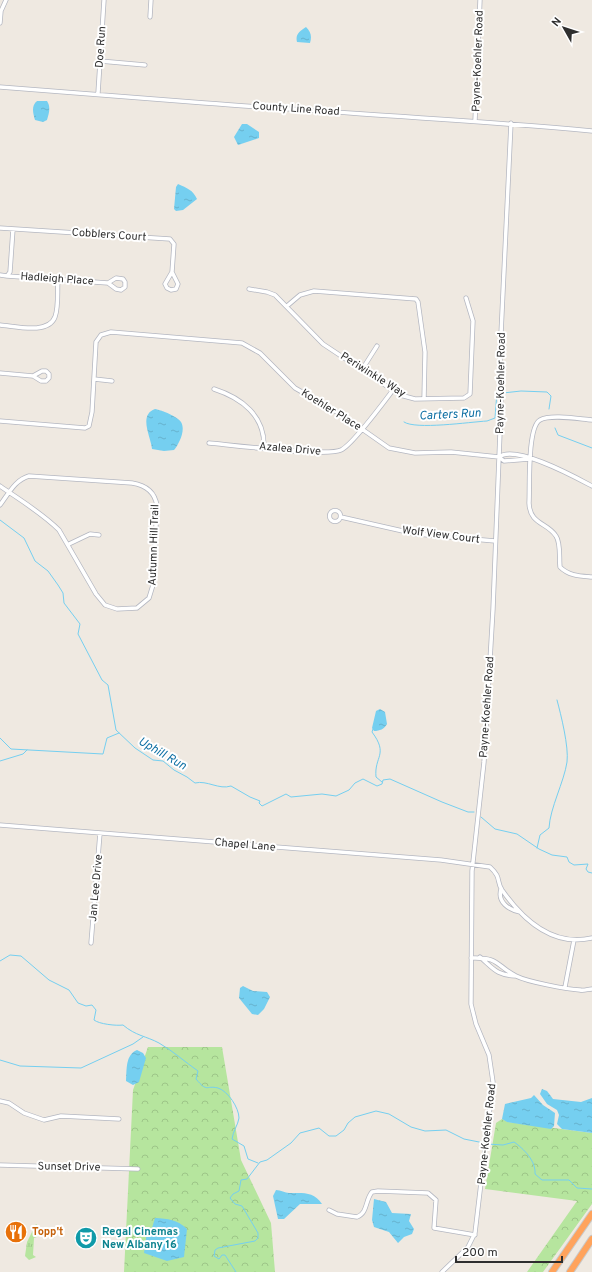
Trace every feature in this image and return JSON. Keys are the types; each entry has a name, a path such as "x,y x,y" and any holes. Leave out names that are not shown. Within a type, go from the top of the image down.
{"highway":[{"path":"552,1272 592,1214"},
{"path":"570,1272 592,1239"}],"street":[{"path":"0,23 1,11 6,0"},
{"name":"Doe Run","path":"98,93 104,0"},
{"path":"150,17 151,0"},
{"name":"Payne-Koehler Road","path":"475,121 480,0"},
{"path":"100,61 145,65"},
{"name":"County Line Road","path":"0,87 98,93 204,103 511,123 592,131"},
{"name":"Payne-Koehler Road","path":"442,1272 468,1247 475,1235 486,1148 493,1075 490,1055 472,1010 472,864 484,762 493,609 499,457 500,355 511,123"},
{"name":"Cobblers Court","path":"0,228 170,239 174,244 172,272 165,284 167,288 171,290 176,288 178,284 172,272"},
{"path":"7,276 10,272 14,228"},
{"name":"Hadleigh Place","path":"0,275 108,284 119,290 125,287 123,278 118,278 108,284"},
{"path":"0,325 42,327 50,324 55,316 58,280"},
{"name":"Periwinkle Way","path":"250,289 271,293 287,306 319,341 363,368 393,390 405,397 424,399 464,398 470,394 472,313 466,298"},
{"path":"287,306 300,295 314,291 416,299 418,302 425,352 424,399"},
{"name":"Koehler Place","path":"0,421 88,427 91,421 96,342 101,335 111,332 237,342 252,347 295,388 333,409 385,445 399,451 452,452 499,457"},
{"path":"363,368 377,346"},
{"path":"0,373 33,376"},
{"path":"94,379 112,381"},
{"path":"214,389 235,397 255,417 263,428 264,447"},
{"name":"Azalea Drive","path":"209,443 337,452 347,446 393,390"},
{"path":"592,420 552,418 538,421 533,428 530,459 529,510 534,519 556,535 559,542 560,567 565,572 576,576 592,577"},
{"path":"530,459 504,461 499,457 502,454 512,454 544,462 592,486"},
{"name":"Autumn Hill Trail","path":"0,486 9,493 56,526 69,544 101,602 116,608 133,609 141,606 150,598 153,585 157,516 155,497 145,487 137,484 34,475 21,479 9,493"},
{"path":"0,505 9,493"},
{"name":"Wolf View Court","path":"340,517 416,534 495,541"},
{"path":"69,544 90,534 99,535"},
{"name":"Chapel Lane","path":"0,825 441,860 490,867 499,878 501,889"},
{"name":"Jan Lee Drive","path":"91,943 100,833"},
{"path":"501,889 500,896 506,906 521,912"},
{"path":"501,889 521,912 543,932 574,940 592,938"},
{"path":"565,987 574,940"},
{"path":"471,958 480,957 496,961 516,976"},
{"path":"480,957 496,972 502,975 516,976 535,982 581,991 592,989"},
{"path":"0,1101 9,1103 24,1113 44,1120 61,1116 119,1119"},
{"name":"Sunset Drive","path":"0,1165 138,1169"},
{"path":"329,1210 337,1214 357,1218 365,1210 372,1192 428,1193 434,1197 437,1205 434,1228 475,1235"}],"green space":[{"path":"148,1047 222,1047 241,1160 271,1223 275,1272 124,1272 133,1090"},
{"path":"502,1119 508,1122 592,1133 592,1204 543,1272 527,1272 577,1201 485,1189 496,1123"},
{"path":"36,1224 38,1226 37,1237 34,1238 33,1255 36,1257 29,1260 25,1256 27,1242"}],"water":[{"path":"306,27 311,34 310,43 297,42 297,35"},
{"path":"37,101 47,101 49,106 47,120 43,122 35,120 33,107"},
{"path":"242,124 247,124 259,132 259,138 238,145 234,137"},
{"path":"178,184 192,191 197,199 183,210 176,211 174,209 176,187"},
{"path":"155,409 170,414 181,422 183,429 180,441 174,450 164,451 152,449 146,421 150,412"},
{"path":"380,709 385,712 387,724 382,729 374,731 372,728 376,711"},
{"path":"243,986 253,991 267,992 270,997 264,1009 258,1015 252,1014 239,998 240,988"},
{"path":"137,1050 143,1053 146,1058 139,1082 133,1085 126,1081 127,1068 130,1055"},
{"path":"542,1089 547,1091 553,1099 581,1102 592,1098 592,1133 562,1129 557,1124 559,1115 557,1110 547,1104 540,1094"},
{"path":"534,1095 543,1105 555,1113 554,1126 551,1129 507,1122 502,1119 505,1104 531,1098"},
{"path":"276,1190 287,1193 303,1193 311,1195 322,1204 300,1204 284,1219 278,1219 273,1196"},
{"path":"374,1199 386,1202 392,1213 411,1214 409,1221 414,1229 412,1234 404,1237 398,1243 389,1232 374,1227 372,1220"},
{"path":"155,1218 176,1221 187,1229 184,1257 167,1261 144,1253 147,1231 152,1228"}],"waterway":[{"name":"Carters Run","path":"503,393 521,391 547,392 551,396 549,409"},
{"name":"Carters Run","path":"404,422 410,424 431,425 487,421 495,418 497,392"},
{"name":"Carters Run","path":"555,428 558,435 592,448"},
{"name":"Uphill Run","path":"0,520 24,538 35,561 48,571 63,593 64,603 80,624 78,634 102,680 108,685 116,730 135,748 153,760 163,761 195,783 200,782 222,787 231,786 260,801 259,803 262,806 286,794 291,797 322,794 336,796 349,790 355,783 363,779 377,786 382,784 383,780 390,779 442,802 468,812 474,812"},
{"path":"537,848 540,835 549,828 552,812 567,762 566,740 557,700"},
{"path":"373,729 372,732 380,746 376,777 382,782"},
{"path":"0,738 11,749 103,754 107,738 119,733"},
{"path":"0,761 23,754 27,750"},
{"name":"Uphill Run","path":"481,817 495,829 517,834 539,849 552,855 567,857 569,862 574,865 588,864 586,869 588,872 592,873"},
{"path":"0,961 10,955 21,956 49,980 69,990 78,1003 86,1006 92,1005 96,1010 94,1020 100,1023 123,1025 141,1036 164,1046 198,1071 196,1079 203,1086 207,1088 218,1088 226,1093 232,1100 239,1114 238,1123 232,1139 244,1146 248,1159 258,1163"},
{"path":"0,1060 20,1066 81,1068 133,1044 143,1037"},
{"path":"236,1272 225,1255 222,1255 219,1259 214,1256 215,1250 218,1248 255,1241 258,1238 258,1233 242,1206 235,1204 230,1198 233,1194 239,1191 241,1180 247,1179 260,1162 267,1160 291,1143 300,1133 319,1128 329,1136 336,1136 344,1130 348,1123 355,1117 376,1111 389,1114 411,1127 425,1131 446,1130 464,1139 484,1143"},
{"path":"487,1144 503,1145 514,1142 529,1156 534,1164 535,1174 542,1180 569,1180 577,1188 592,1189"}],"place":[{"name":"Topp't","path":"16,1232"},
{"name":"Regal Cinemas New Albany 16","path":"86,1238"}]}
